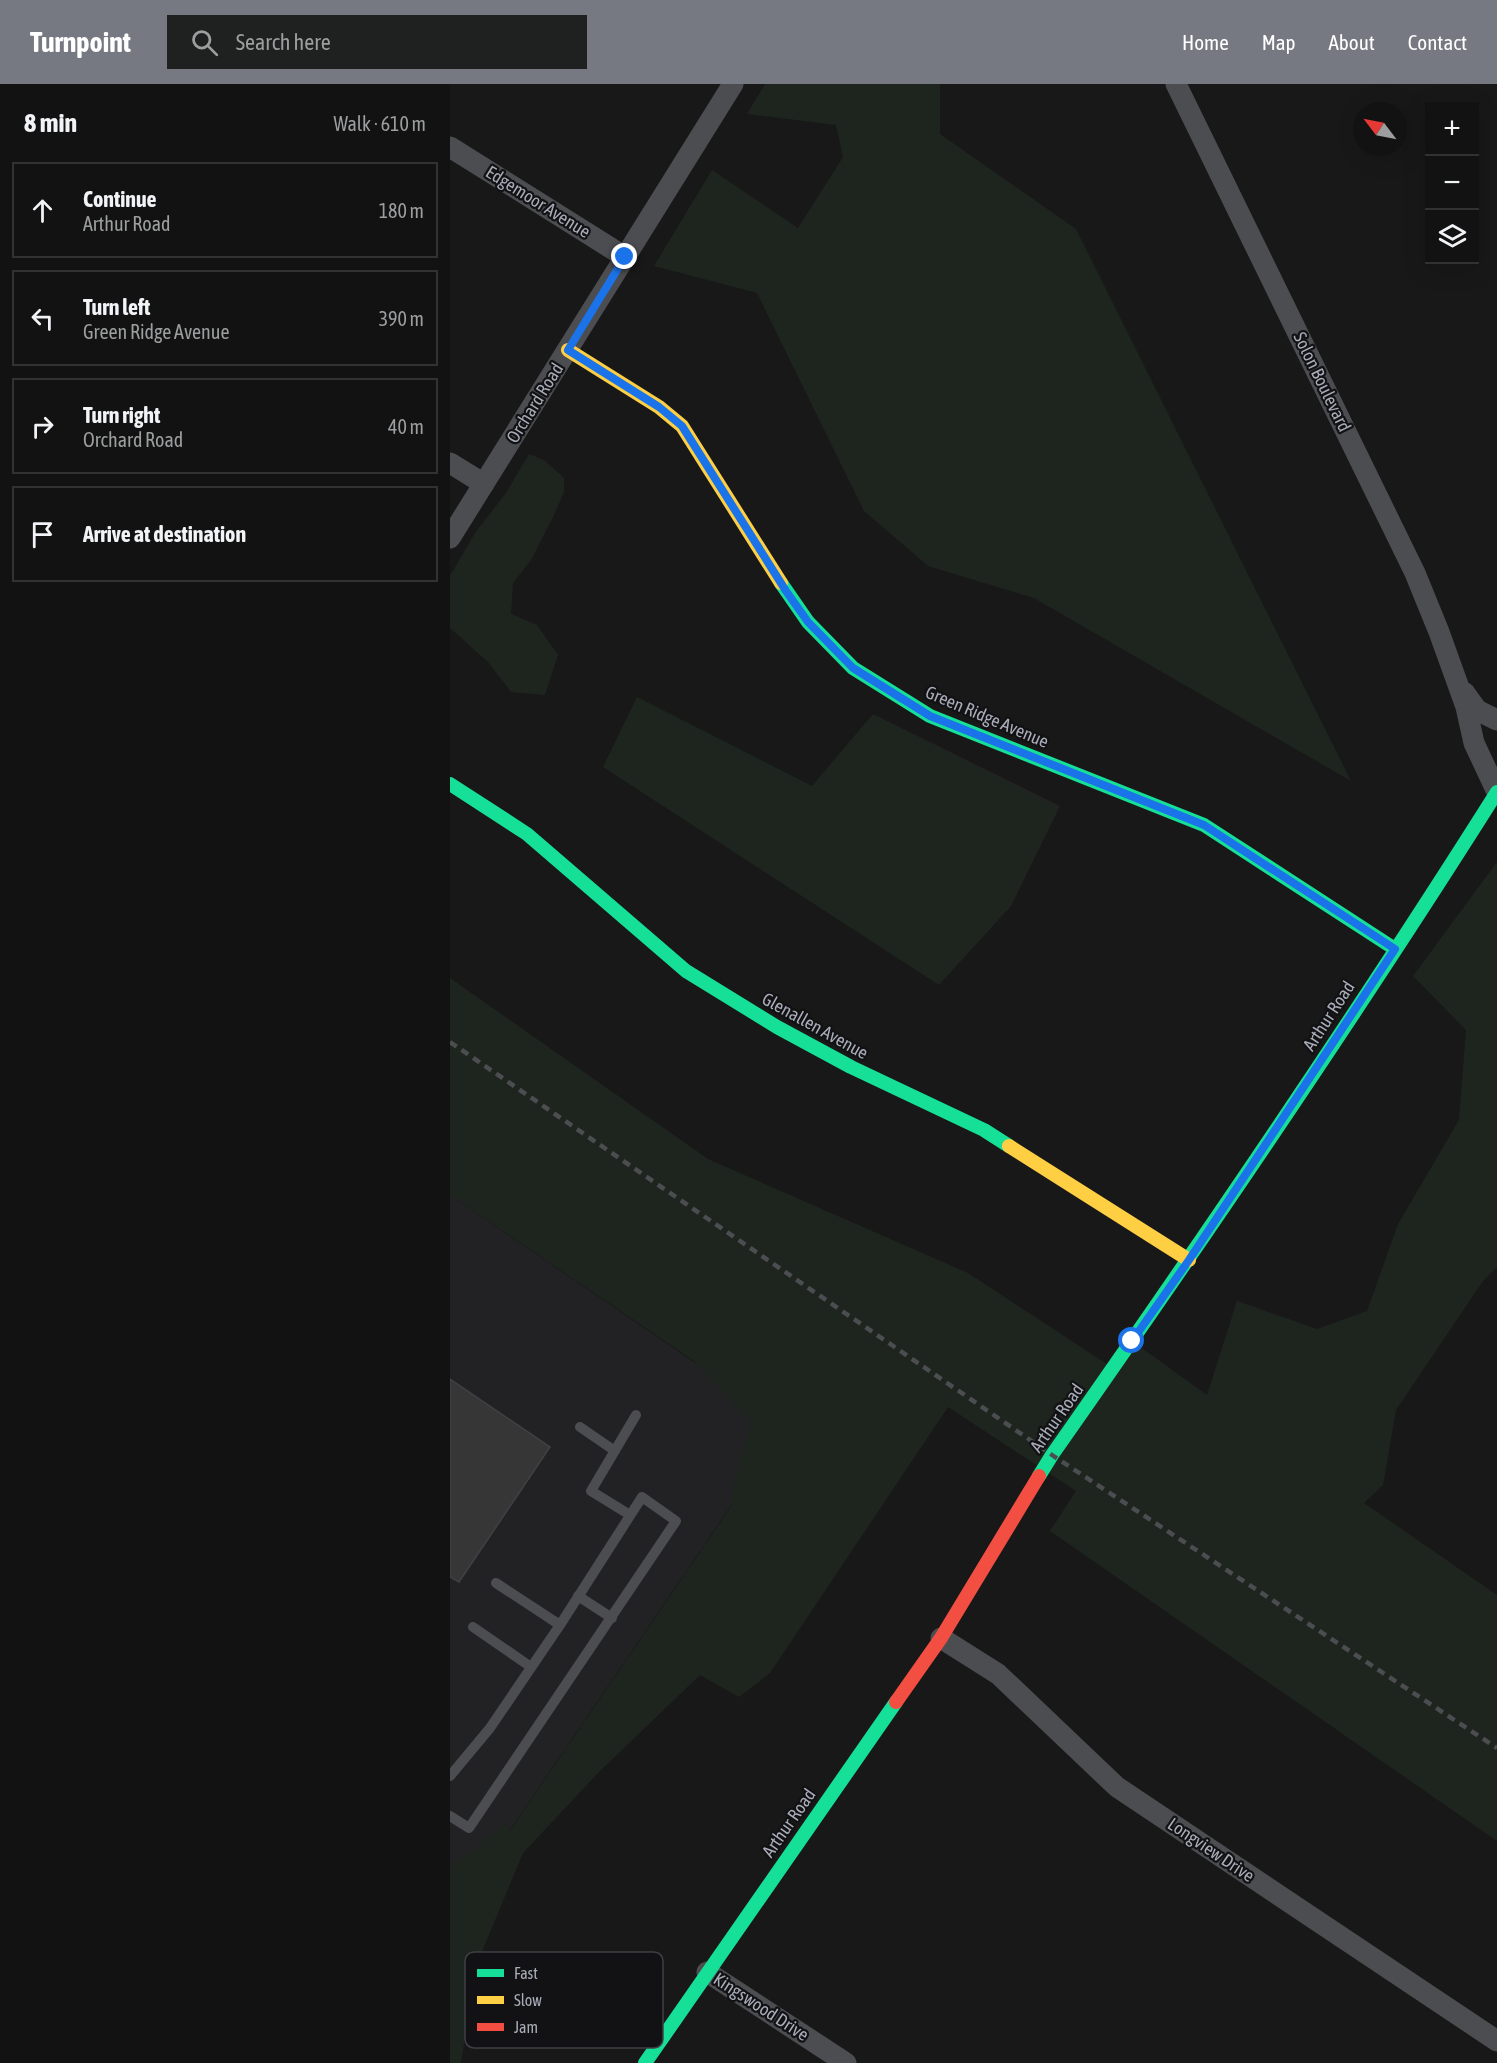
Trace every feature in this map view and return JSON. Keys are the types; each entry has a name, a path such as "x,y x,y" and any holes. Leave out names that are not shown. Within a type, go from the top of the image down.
{"street":[{"name":"Orchard Road","path":"450,538 733,84"},
{"name":"Solon Boulevard","path":"1176,84 1415,573 1466,707 1474,743 1497,792"},
{"name":"Edgemoor Avenue","path":"450,147 625,257"},
{"name":"Green Ridge Avenue","path":"568,350 659,407 682,426 803,614 853,668 930,716 1204,825 1395,949"},
{"path":"450,463 484,484"},
{"name":"Solon Boulevard","path":"1458,685 1477,710 1497,720"},
{"name":"Glenallen Avenue","path":"450,784 527,834 686,971 777,1027 832,1057 984,1130 1189,1260"},
{"name":"Arthur Road","path":"663,2036 941,1638 1052,1455 1189,1260 1425,906 1497,792"},
{"name":"Longview Drive","path":"941,1638 998,1674 1117,1787 1497,2041"},
{"name":"Kingswood Drive","path":"706,1972 846,2063"},
{"name":"Arthur Road","path":"645,2063 655,2048"}],"lane":[{"path":"630,1515 591,1491 636,1415"},
{"path":"580,1427 615,1451"},
{"path":"450,1776 490,1728 560,1625 642,1497 676,1521 469,1828 452,1821"},
{"path":"496,1584 560,1625"},
{"path":"578,1596 612,1618"},
{"path":"473,1627 531,1667"}],"shaded area":[{"path":"765,84 940,84 940,134 1076,229 1351,781 1034,598 928,566 864,511 757,293 654,266 712,170 798,228 843,157 836,125 747,114"},
{"path":"529,454 544,460 564,478 564,492 554,515 531,560 513,583 511,614 537,625 558,655 545,695 511,692 488,662 450,628 450,576 475,533 506,493"},
{"path":"637,697 812,786 873,714 1060,806 1011,906 939,985 603,767"},
{"path":"1497,862 1497,1267 1483,1281 1396,1410 1383,1485 1364,1503 1497,1595 1497,1841 1050,1531 1076,1491 948,1407 770,1673 739,1697 700,1675 598,1773 523,1853 482,1952 465,1952 465,2037 461,2063 450,2063 450,1870 505,1822 509,1832 732,1505 733,1487 751,1422 694,1361 450,1195 450,978 708,1159 968,1273 1113,1368 1132,1341 1207,1395 1237,1301 1317,1329 1367,1311 1398,1224 1459,1120 1466,1030 1413,976"},
{"path":"450,1195 786,1425 450,1918"}],"building":[{"path":"450,1379 550,1447 459,1582 450,1577"}],"railway":[{"path":"450,1042 1052,1455 1497,1748"}],"traffic: fast":[{"path":"781,583 808,622 853,668 930,716 1204,825 1395,949"},
{"path":"450,784 527,834 686,971 777,1027 851,1067 984,1130 1009,1146"},
{"path":"1039,1476 1279,1126 1497,792"},
{"path":"663,2037 896,1702"},
{"path":"645,2063 655,2048"}],"traffic: slow":[{"path":"568,350 659,407 682,426 781,583"},
{"path":"1009,1146 1189,1260"}],"traffic: jam":[{"path":"896,1702 941,1638 1039,1476"}],"route":[{"path":"625,257 568,350 659,407 682,426 786,591 808,622 853,668 930,716 1204,825 1395,949 1189,1260 1132,1341"}]}
